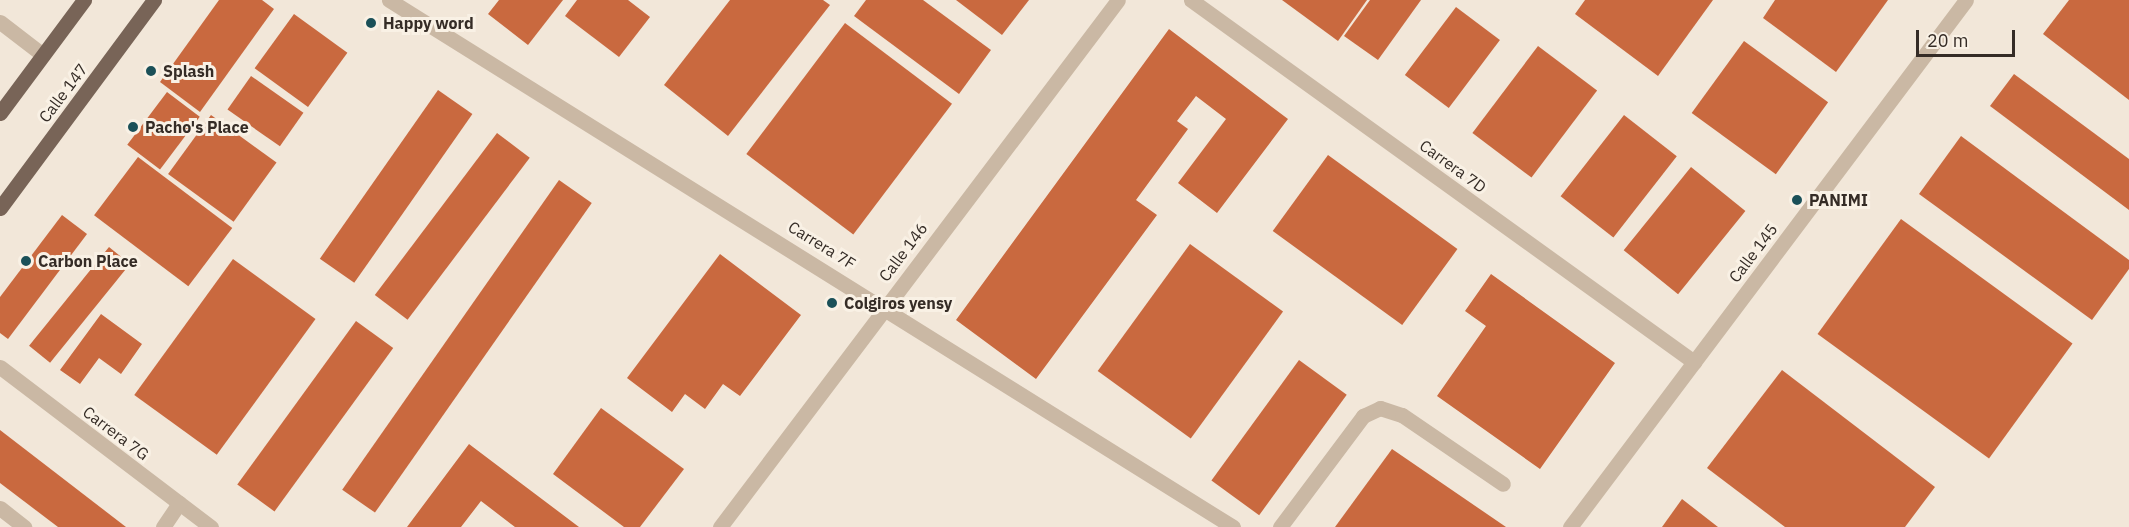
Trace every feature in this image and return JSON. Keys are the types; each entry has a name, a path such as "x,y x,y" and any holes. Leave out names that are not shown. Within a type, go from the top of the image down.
{"main road":[{"path":"0,113 84,0"},
{"name":"Calle 147","path":"0,207 154,0"}],"street":[{"name":"Carrera 7F","path":"389,0 885,305 1233,527"},
{"name":"Carrera 7D","path":"1191,0 1694,362"},
{"name":"Calle 146","path":"720,527 1111,2"},
{"name":"Calle 145","path":"1570,527 1961,2"},
{"path":"0,22 43,55"},
{"name":"Carrera 7G","path":"0,367 211,527"},
{"path":"1280,527 1363,416 1380,408 1402,416 1503,484"},
{"path":"163,527 180,503"},
{"path":"0,508 24,527"}],"building":[{"path":"219,0 262,0 274,9 200,112 160,82"},
{"path":"499,0 563,0 528,45 488,14"},
{"path":"577,0 628,0 650,17 619,57 565,16"},
{"path":"730,0 823,0 830,5 728,136 664,85"},
{"path":"866,0 923,0 991,50 959,94 854,16"},
{"path":"956,0 1029,0 1002,35"},
{"path":"1282,0 1367,0 1338,41"},
{"path":"1370,0 1421,0 1378,60 1344,36"},
{"path":"1585,0 1713,0 1658,76 1575,14"},
{"path":"1775,0 1888,0 1836,72 1763,18"},
{"path":"2069,0 2129,0 2129,100 2043,34"},
{"path":"1456,7 1500,40 1449,108 1405,75"},
{"path":"294,14 347,53 308,107 255,68"},
{"path":"845,23 952,104 853,235 746,154"},
{"path":"1169,29 1288,119 1217,213 1178,183 1226,119 1196,96 1177,121 1188,129 1136,200 1157,215 1036,379 956,320"},
{"path":"1744,41 1828,102 1776,174 1692,113"},
{"path":"1538,46 1597,91 1532,178 1472,133"},
{"path":"2014,74 2129,159 2129,210 1990,106"},
{"path":"251,76 303,113 280,146 227,110"},
{"path":"438,90 472,114 354,283 320,259"},
{"path":"167,92 200,117 160,169 127,145"},
{"path":"211,115 277,163 234,222 168,174"},
{"path":"1624,115 1677,156 1613,237 1561,196"},
{"path":"497,133 530,158 408,320 375,295"},
{"path":"1961,136 2129,260 2129,269 2092,320 1919,194"},
{"path":"1328,155 1457,249 1402,325 1273,231"},
{"path":"138,157 232,228 188,286 94,215"},
{"path":"1691,167 1745,211 1678,294 1624,250"},
{"path":"559,180 592,203 375,513 342,490"},
{"path":"62,215 87,234 8,339 0,333 0,297"},
{"path":"1901,219 2073,344 1989,458 1818,334"},
{"path":"1190,244 1283,312 1191,439 1098,371"},
{"path":"109,247 130,264 50,363 29,346"},
{"path":"720,254 801,315 740,396 723,384 705,409 685,394 672,412 627,378"},
{"path":"233,259 316,319 217,455 134,395"},
{"path":"1491,274 1615,363 1540,469 1437,396 1486,326 1465,311"},
{"path":"101,314 142,344 121,374 99,358 80,384 60,370"},
{"path":"356,321 393,348 274,511 237,484"},
{"path":"1299,360 1347,395 1259,515 1211,481"},
{"path":"1782,370 1935,487 1905,527 1785,527 1707,468"},
{"path":"601,408 684,469 640,527 624,527 553,474"},
{"path":"0,430 126,527 58,527 0,483"},
{"path":"469,444 579,527 515,527 481,501 461,527 407,527"},
{"path":"1392,449 1506,527 1335,527"},
{"path":"1682,499 1718,527 1662,527"}],"place":[{"name":"Happy word","path":"371,23"},
{"name":"Splash","path":"151,71"},
{"name":"Pacho's Place","path":"133,127"},
{"name":"PANIMI","path":"1797,200"},
{"name":"Carbon Place","path":"26,261"},
{"name":"Colgiros yensy","path":"832,303"}]}
